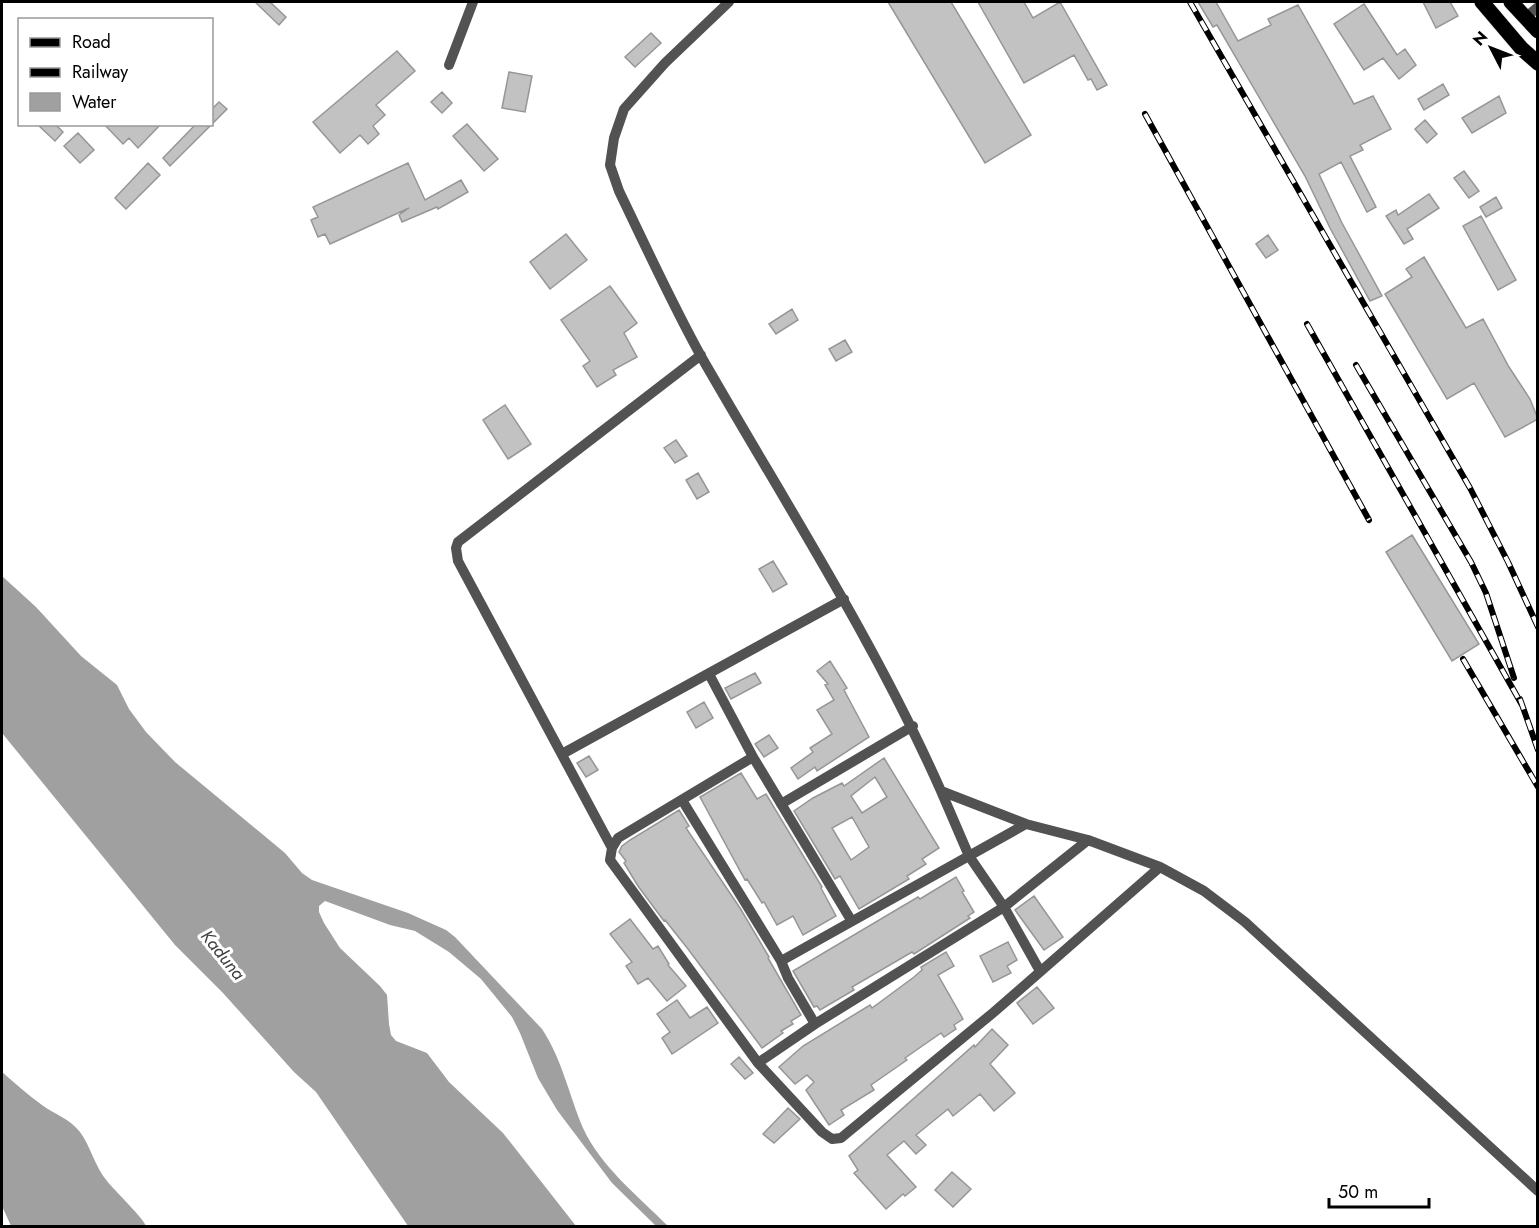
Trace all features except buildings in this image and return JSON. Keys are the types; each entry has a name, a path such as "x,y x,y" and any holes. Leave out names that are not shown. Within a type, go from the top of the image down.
{"main road":[{"path":"1482,2 1522,49 1538,63"},
{"path":"1511,2 1538,31"}],"street":[{"path":"449,65 473,2"},
{"path":"729,2 665,63 624,109 614,138 610,165 619,191 701,355 844,600 913,726 969,856 1004,907 1040,971"},
{"path":"1525,18 1538,7"},
{"path":"612,848 458,561 456,548 459,542 701,355"},
{"path":"562,754 844,600"},
{"path":"709,674 753,757 851,920"},
{"path":"781,804 913,726"},
{"path":"753,757 618,838 612,848 610,860 758,1063 822,1132 832,1139 841,1138 1160,867"},
{"path":"941,791 1026,824 1088,840 1160,867 1204,891 1245,922 1538,1191"},
{"path":"682,800 781,961 788,978 815,1024"},
{"path":"781,961 1026,824"},
{"path":"758,1063 815,1024 1004,907 1088,840"}],"water":[{"name":"Kaduna","path":"2,576 36,607 81,656 117,685 129,709 146,732 175,762 285,853 302,873 312,880 408,913 446,930 455,937 542,1029 555,1052 583,1128 591,1142 621,1180 668,1226 656,1226 612,1183 557,1110 538,1078 512,1017 481,979 449,952 415,931 390,925 325,901 319,906 319,912 340,948 387,995 391,1035 396,1041 427,1053 449,1082 503,1133 576,1226 408,1226 316,1092 294,1072 223,993 175,945 2,733"},
{"path":"2,1072 37,1101 76,1127 103,1175 146,1226 11,1226 2,1206"}],"railway":[{"path":"1190,2 1470,488 1538,627"},
{"path":"1145,114 1369,520"},
{"path":"1307,324 1522,705"},
{"path":"1356,365 1471,562 1486,593 1514,678"},
{"path":"1463,659 1538,787"},
{"path":"1520,699 1538,750"}]}
